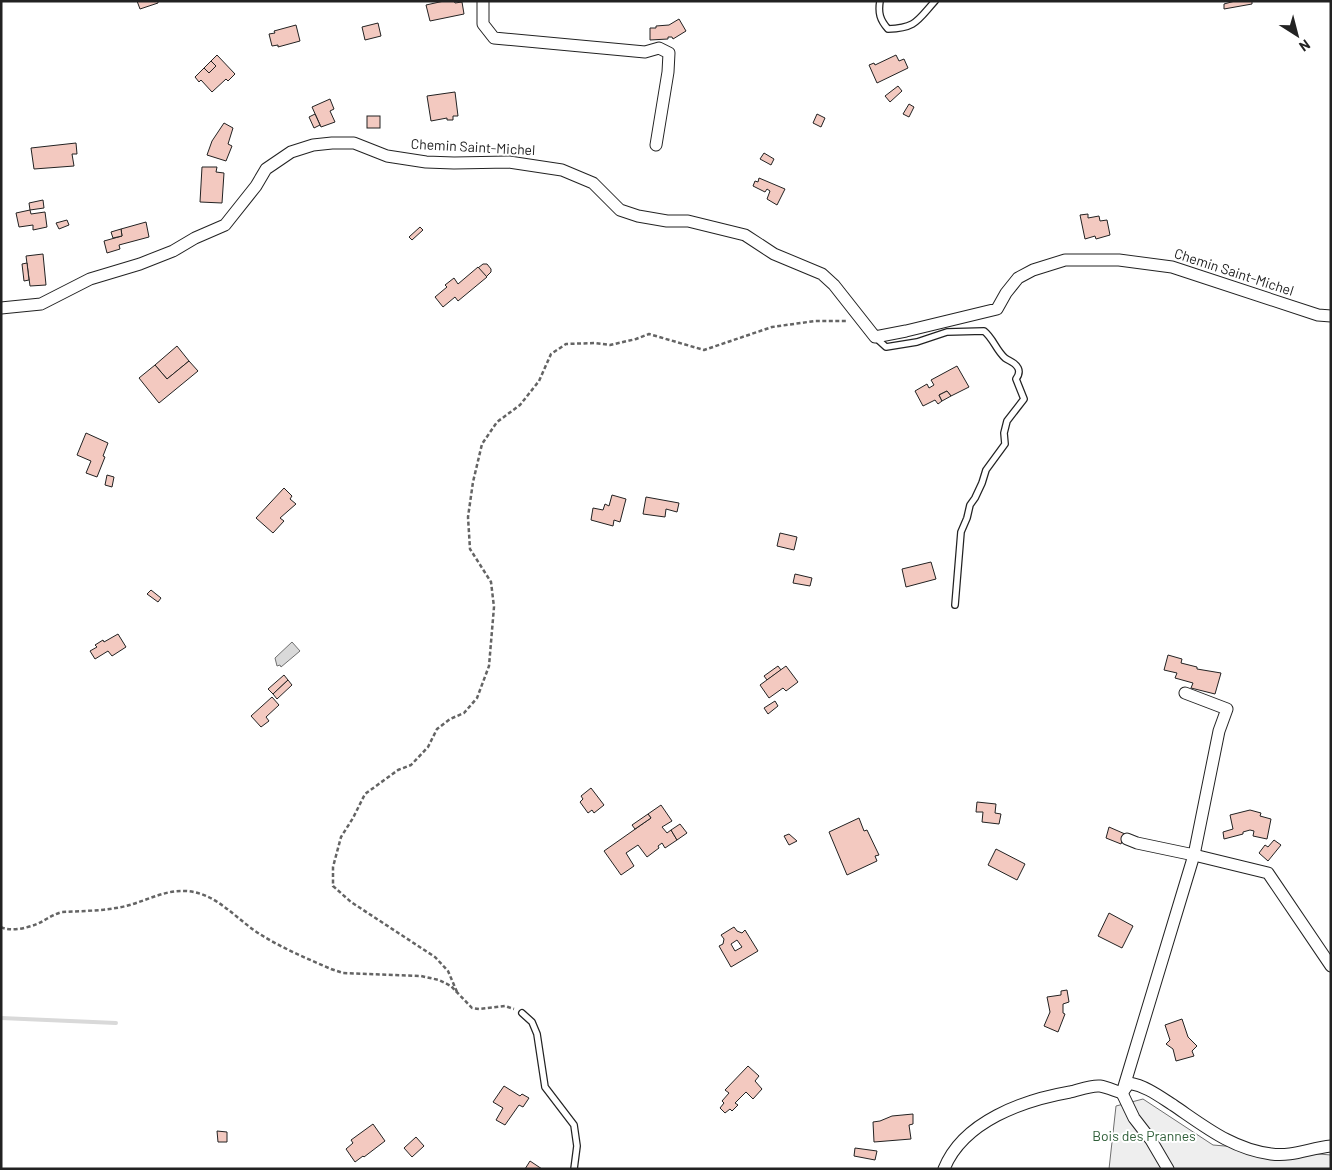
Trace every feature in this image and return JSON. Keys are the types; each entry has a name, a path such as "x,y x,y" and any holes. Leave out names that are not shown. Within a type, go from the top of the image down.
{"street":[{"path":"483,1 483,24 494,38 645,52 660,48 669,53 668,72 656,145"},
{"name":"Chemin Saint-Michel","path":"1,308 41,304 90,279 140,264 173,251 195,238 225,226 256,186 266,169 291,152 313,145 354,143 387,156 426,162 454,164 509,162 546,167 593,182 620,210 638,216 667,221 688,220 745,235 774,254 822,274 834,285 875,337 997,309 1006,293 1018,278 1034,270 1065,260 1119,260 1172,267 1318,315 1331,316"},
{"path":"1168,1169 1151,1140 1134,1118 1122,1093 1194,855 1219,731 1227,708 1185,693"},
{"path":"1127,838 1138,844 1268,873 1331,966"},
{"path":"1122,1093 1129,1083 1139,1084 1225,1140 1250,1150 1288,1155 1331,1146"},
{"path":"944,1169 953,1152 968,1137 991,1119 1011,1108 1043,1097 1098,1086 1122,1093"}],"lane":[{"path":"880,1 878,11 882,22 888,29 913,25 935,1"},
{"path":"875,337 886,347 916,342 947,332 984,331 1004,357 1016,364 1019,370 1019,375 1016,379 1024,399 1007,421 1004,433 1005,444 986,470 982,483 970,505 961,532 955,605"},
{"path":"522,1013 532,1022 537,1034 545,1087 574,1125 577,1146 574,1169"}],"path":[{"path":"457,992 448,971 435,957 351,902 333,886 332,867 341,838 365,794 398,770 411,765 428,747 437,729 450,719 464,713 477,698 489,666 494,607 491,582 470,549 468,517 473,482 482,444 497,422 520,405 539,381 550,354 566,344 595,343 610,345 649,334 704,350 772,327 815,321 846,321 866,325"},
{"path":"1,927 7,930 28,927 38,924 55,914 112,909 165,893 184,891 212,899 264,937 331,969 343,972 421,976 439,980 450,986 472,1008 505,1006 522,1013"}],"green space":[{"name":"Bois des Prannes","path":"1143,1099 1213,1145 1331,1155 1331,1169 1109,1169 1116,1106"}],"shaded area":[{"path":"292,642 300,651 281,667 280,665 277,666 275,658"}],"building":[{"path":"137,1 158,1 158,3 140,9"},
{"path":"444,1 462,2 464,14 430,21 426,5"},
{"path":"1235,1 1252,1 1252,4 1224,9 1224,4"},
{"path":"679,19 686,31 673,39 668,37 668,39 650,40 650,28 669,25"},
{"path":"378,23 381,36 365,40 362,27"},
{"path":"296,25 300,41 278,47 278,45 272,46 269,34"},
{"path":"217,55 235,74 228,81 226,79 212,92 201,80 199,82 195,77 204,68 209,73 216,66 211,61"},
{"path":"896,55 899,61 904,59 908,68 877,83 869,65 874,63 875,65"},
{"path":"211,61 216,66 209,73 204,68"},
{"path":"898,86 902,91 890,102 885,96"},
{"path":"455,92 458,116 453,116 453,120 447,120 447,118 431,121 427,96"},
{"path":"330,99 334,109 330,111 335,122 321,127 312,107"},
{"path":"909,104 914,107 909,117 903,114"},
{"path":"315,114 320,125 314,128 309,117"},
{"path":"817,114 825,118 821,127 813,123"},
{"path":"367,116 380,116 380,128 367,128"},
{"path":"224,123 233,128 228,144 232,146 226,161 207,155 212,141"},
{"path":"76,143 77,154 72,154 74,166 34,169 31,148"},
{"path":"764,153 774,159 771,165 760,159"},
{"path":"202,167 217,167 216,172 224,173 222,203 200,202"},
{"path":"759,178 785,189 777,205 767,199 770,191 767,189 765,192 753,186 755,181 758,182"},
{"path":"43,200 44,208 30,210 29,203"},
{"path":"30,210 31,214 45,212 47,227 33,230 33,225 19,227 16,213"},
{"path":"1088,214 1088,218 1099,216 1100,221 1107,220 1110,235 1096,239 1095,236 1085,239 1080,215"},
{"path":"67,220 69,225 59,229 56,223"},
{"path":"146,222 149,237 119,245 120,249 107,253 104,241 122,236 121,229"},
{"path":"420,227 423,230 412,240 409,237"},
{"path":"121,229 122,236 113,238 111,232"},
{"path":"43,254 46,285 30,286 26,256"},
{"path":"27,263 29,280 24,281 22,264"},
{"path":"483,264 487,264 491,269 491,272 486,277 478,268"},
{"path":"478,267 487,277 458,301 455,297 443,307 435,297 447,287 445,285 454,278 458,284"},
{"path":"177,346 189,361 167,379 155,365"},
{"path":"189,361 198,371 159,403 139,378 155,365 167,379"},
{"path":"957,366 969,387 951,396 947,391 939,395 942,401 938,404 935,400 923,406 915,391 927,384 929,388 934,385 931,380"},
{"path":"947,391 951,396 942,401 939,395"},
{"path":"86,433 108,443 97,477 86,473 91,461 77,455"},
{"path":"107,475 114,477 112,487 105,485"},
{"path":"284,488 292,496 290,499 296,504 280,518 284,521 273,533 256,518"},
{"path":"612,495 626,499 620,522 614,520 613,526 591,520 593,508 603,510 605,504 609,506"},
{"path":"646,497 679,503 677,512 666,509 665,517 643,514"},
{"path":"780,533 797,537 794,550 777,546"},
{"path":"931,562 936,579 906,587 902,569"},
{"path":"795,574 812,578 810,586 793,583"},
{"path":"151,590 161,598 158,602 147,594"},
{"path":"118,634 126,647 112,656 108,651 95,659 90,651 97,647 95,645"},
{"path":"1168,655 1182,659 1181,663 1197,667 1197,669 1221,673 1215,694 1191,688 1193,683 1175,678 1177,673 1164,670"},
{"path":"778,666 781,670 767,680 764,676"},
{"path":"786,666 798,682 786,691 783,688 769,698 760,685"},
{"path":"284,675 288,680 273,694 268,689"},
{"path":"288,680 292,685 277,699 273,694"},
{"path":"272,697 279,705 266,717 269,721 261,727 251,716"},
{"path":"775,701 778,706 768,714 764,708"},
{"path":"591,788 604,805 594,813 592,810 588,813 580,802 583,799 581,796"},
{"path":"977,802 996,804 995,813 1001,814 999,824 982,822 983,812 976,812"},
{"path":"661,805 672,821 662,827 667,833 671,830 677,840 665,848 662,843 658,846 659,848 647,857 638,845 626,853 634,866 621,875 604,851 651,818 648,814"},
{"path":"1250,810 1261,813 1260,816 1271,819 1267,839 1253,836 1254,831 1250,830 1224,839 1223,832 1233,829 1230,815"},
{"path":"648,814 651,818 635,829 632,825"},
{"path":"859,818 864,831 867,830 879,855 875,856 877,861 847,875 829,832"},
{"path":"680,824 687,833 677,840 671,830"},
{"path":"1109,827 1125,834 1121,844 1106,838"},
{"path":"789,834 797,841 789,845 784,836"},
{"path":"1274,840 1281,845 1268,861 1259,853 1265,845 1268,847"},
{"path":"996,849 1025,864 1017,880 988,865"},
{"path":"1109,913 1133,926 1122,948 1098,936"},
{"path":"734,927 742,933 745,930 758,951 731,967 719,946 723,944 724,939 721,935","holes":["737,940 742,947 735,951 731,944"]},
{"path":"1067,990 1069,1002 1063,1004 1063,1013 1065,1014 1058,1032 1044,1026 1050,1012 1047,997 1061,995 1061,991"},
{"path":"1182,1019 1188,1037 1197,1046 1192,1051 1194,1056 1176,1061 1173,1049 1166,1044 1170,1040 1165,1025"},
{"path":"748,1066 759,1076 755,1081 762,1089 753,1099 746,1092 735,1103 738,1105 732,1111 730,1109 725,1113 720,1108 724,1103 722,1101 729,1093 725,1090"},
{"path":"504,1086 520,1096 522,1094 529,1098 523,1107 519,1105 505,1125 496,1120 503,1108 493,1102"},
{"path":"913,1114 913,1124 909,1125 911,1139 874,1142 873,1122 892,1116"},
{"path":"373,1124 385,1141 355,1162 346,1149 353,1143 351,1140"},
{"path":"217,1131 227,1132 227,1142 218,1142"},
{"path":"416,1137 424,1146 412,1157 404,1148"},
{"path":"855,1148 877,1151 875,1160 854,1156"},
{"path":"530,1161 542,1169 525,1169"}],"waterway":[{"path":"1,1018 116,1023"}]}
